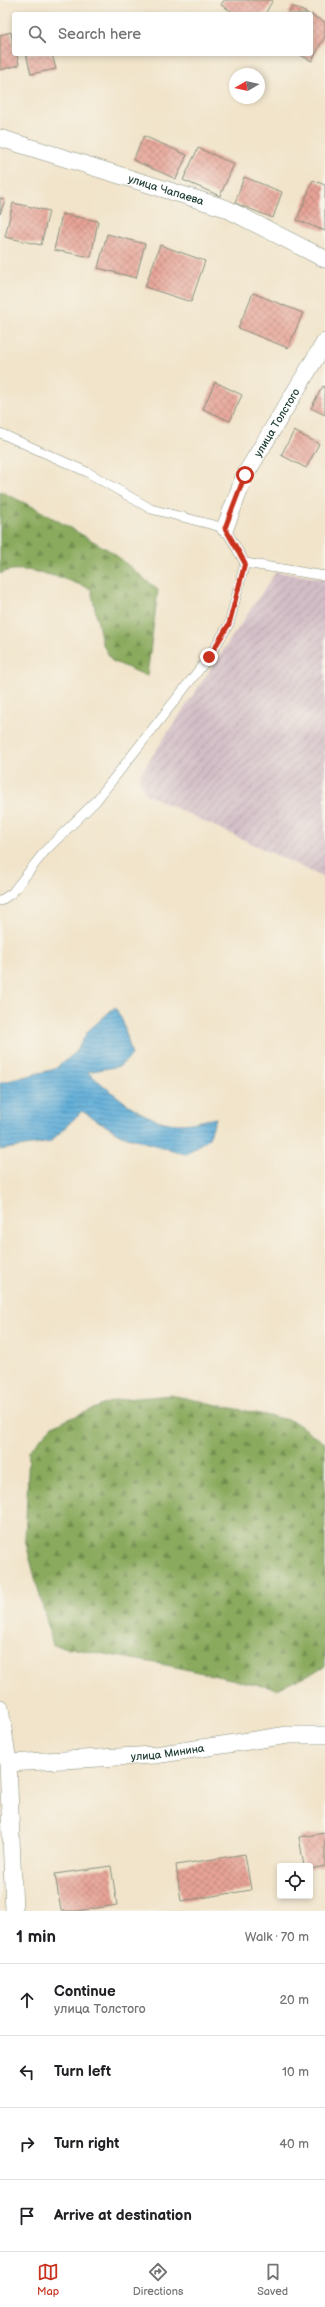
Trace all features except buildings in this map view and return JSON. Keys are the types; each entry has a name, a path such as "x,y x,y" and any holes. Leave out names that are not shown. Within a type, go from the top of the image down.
{"street":[{"name":"улица Чапаева","path":"0,138 225,208 325,259"},
{"name":"улица Толстого","path":"225,528 245,475 325,342"},
{"path":"0,1708 8,1764 5,1837 14,1911"},
{"name":"улица Минина","path":"8,1764 155,1755 288,1735 325,1735"}],"lane":[{"path":"0,433 87,472 151,509 225,528 245,563 229,624 209,657 96,801 45,851 12,893 0,902"},
{"path":"245,563 325,576"}],"shaded area":[{"path":"276,572 325,579 325,878 146,794 138,777"}],"green space":[{"path":"0,491 37,509 112,552 158,590 147,676 112,661 102,643 91,589 59,577 32,571 8,571 0,574"},
{"path":"171,1395 293,1421 325,1443 325,1667 277,1689 161,1664 53,1645 25,1540 29,1451 52,1426 115,1400"}],"water":[{"path":"115,1007 123,1022 132,1055 120,1066 87,1072 130,1106 153,1118 179,1124 193,1123 216,1118 209,1138 186,1154 121,1135 82,1111 50,1142 0,1150 0,1083 55,1069 75,1053 88,1031"}],"route":[{"path":"209,657 229,624 245,563 225,528 245,475"}]}
